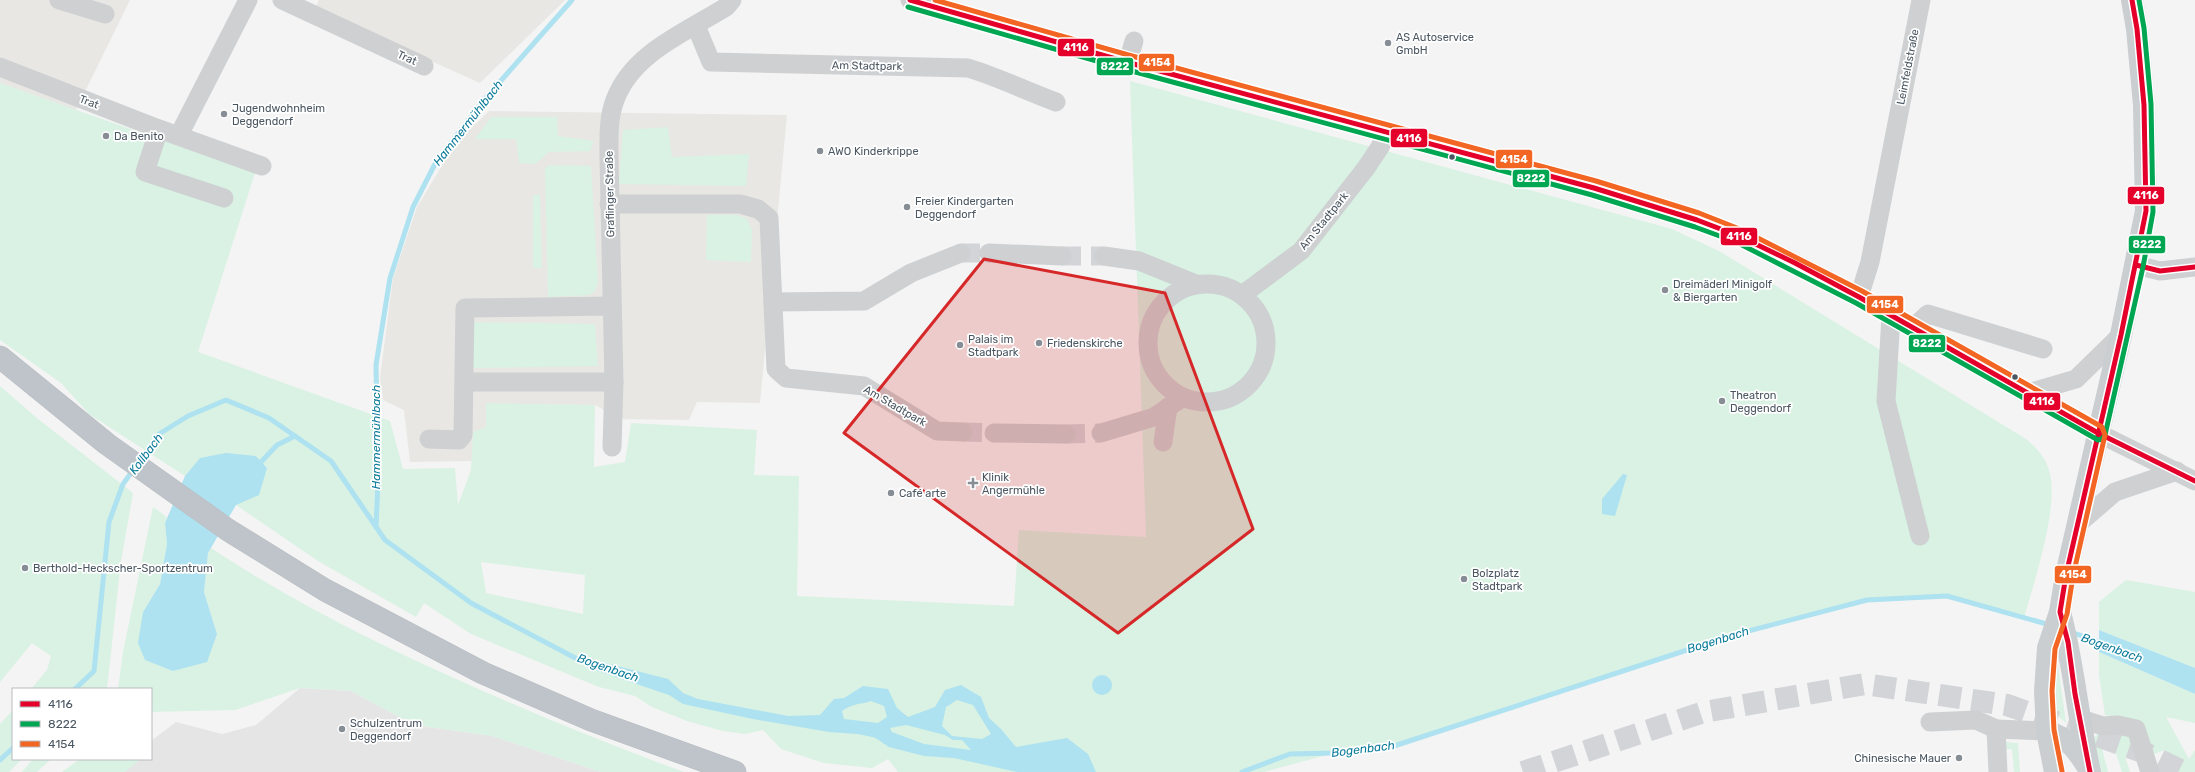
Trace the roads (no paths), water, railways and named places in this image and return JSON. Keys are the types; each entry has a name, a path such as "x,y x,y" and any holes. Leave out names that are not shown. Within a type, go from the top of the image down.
{"highway":[{"path":"0,357 107,444 228,530 325,590 483,673 591,720 734,772"}],"main road":[{"path":"2055,772 2047,731 2045,691 2048,648 2060,612 2066,575 2136,265 2146,203 2144,105 2132,0"},
{"path":"2060,612 2068,642 2075,694 2090,771"},
{"path":"2047,731 2064,737 2077,750 2090,771"}],"street":[{"path":"59,0 105,14"},
{"path":"179,135 248,0"},
{"name":"Trat","path":"282,0 424,66"},
{"name":"Graflinger Straße","path":"612,447 614,382 608,204 609,128 615,100 627,75 650,53 726,8 732,0"},
{"path":"910,0 1128,62 1594,188 1697,220 1739,236 1859,297 2098,433 2195,480"},
{"name":"Leimfeldstraße","path":"1859,297 1870,262 1921,0"},
{"name":"Am Stadtpark","path":"696,26 711,62 968,68 996,77 1022,90 1056,102"},
{"path":"1128,62 1134,41"},
{"name":"Trat","path":"0,68 159,129 262,166"},
{"path":"159,129 145,172 224,198"},
{"name":"Am Stadtpark","path":"1242,295 1301,251 1366,168 1380,147 1387,131"},
{"name":"Am Stadtpark","path":"608,204 740,204 758,209 769,218 776,369 786,378 864,386 937,431 963,432"},
{"path":"773,302 864,301 911,273 961,253"},
{"path":"989,253 1062,256"},
{"path":"1101,433 1154,417 1175,403 1224,401 1243,392 1258,376 1266,356 1267,341 1264,325 1258,311 1242,295 1228,287 1212,284 1196,284 1139,262 1104,256"},
{"path":"2136,265 2160,271 2195,267"},
{"path":"1163,442 1175,403 1152,368 1148,347 1150,326 1160,307 1176,292 1196,284"},
{"path":"429,439 459,440 463,435 465,308 612,306"},
{"path":"1913,328 1928,314 2042,349"},
{"path":"1891,316 1886,401 1920,536"},
{"path":"2028,393 2076,379 2121,335"},
{"path":"465,382 614,382"},
{"path":"994,433 1066,434"},
{"path":"2078,524 2115,492 2177,472"},
{"path":"1930,722 1976,720 1996,729 2047,731"},
{"path":"2083,729 2118,725 2136,729 2150,772"},
{"path":"1996,729 1998,772"}],"water":[{"path":"226,453 256,456 267,468 259,495 236,505 208,553 204,592 217,634 207,662 173,671 145,660 138,643 143,612 160,584 167,544 165,523 185,476 200,458"},
{"path":"1623,474 1627,475 1615,516 1602,514 1602,499"},
{"path":"2099,630 2195,668 2195,694 2099,652"},
{"path":"586,658 668,679 683,693 698,699 788,716 820,715 834,699 844,698 863,686 888,689 897,708 908,717 935,707 945,690 961,685 981,697 989,718 1001,729 1016,747 1067,738 1088,754 1096,772 1017,772 954,758 924,756 889,747 871,735 829,732 753,719 683,704 669,695 595,670 583,661","holes":["957,700 973,705 991,734 982,739 952,736 942,726 946,707","871,701 884,706 887,717 878,723 844,719 842,711 846,708","906,725 945,735 953,740 962,740 971,750 924,744 892,732 890,728"]},
{"path":"1102,675 1109,678 1112,685 1109,692 1102,695 1095,692 1092,685 1095,678"}],"waterway":[{"name":"Hammermühlbach","path":"376,527 378,482 376,365 390,278 413,207 436,162 483,101 572,0"},
{"name":"Kollbach","path":"140,461 159,434 188,416 226,400 269,418 331,461 385,540 471,603 579,660 589,663"},
{"path":"261,462 277,445 295,436"},
{"name":"Kollbach","path":"76,688 94,671 109,522 123,484 134,469"},
{"name":"Bogenbach","path":"1242,772 1290,754 1334,753 1394,746 1733,635 1867,600 1947,596 2050,625"},
{"name":"Bogenbach","path":"2071,632 2105,644"},
{"name":"Bogenbach","path":"861,732 879,736"},
{"name":"Kollbach","path":"0,760 12,749"}],"tunnel":[{"path":"961,253 989,253"},
{"path":"1062,256 1104,256"},
{"path":"963,432 994,433"},
{"path":"1066,434 1101,433"},
{"path":"1523,772 1704,712 1865,684 2007,705 2143,752 2184,772"}],"place":[{"name":"AS Autoservice GmbH","path":"1388,43"},
{"name":"Jugendwohnheim Deggendorf","path":"224,114"},
{"name":"Da Benito","path":"106,136"},
{"name":"AWO Kinderkrippe","path":"820,151"},
{"name":"Freier Kindergarten Deggendorf","path":"907,207"},
{"name":"Dreimäderl Minigolf & Biergarten","path":"1665,290"},
{"name":"Friedenskirche","path":"1039,343"},
{"name":"Palais im Stadtpark","path":"960,345"},
{"name":"Theatron Deggendorf","path":"1722,401"},
{"name":"Klinik Angermühle","path":"973,483"},
{"name":"Café arte","path":"891,493"},
{"name":"Berthold-Heckscher-Sportzentrum","path":"25,568"},
{"name":"Bolzplatz Stadtpark","path":"1464,579"},
{"name":"Schulzentrum Deggendorf","path":"342,729"},
{"name":"Chinesische Mauer","path":"1959,758"}]}
